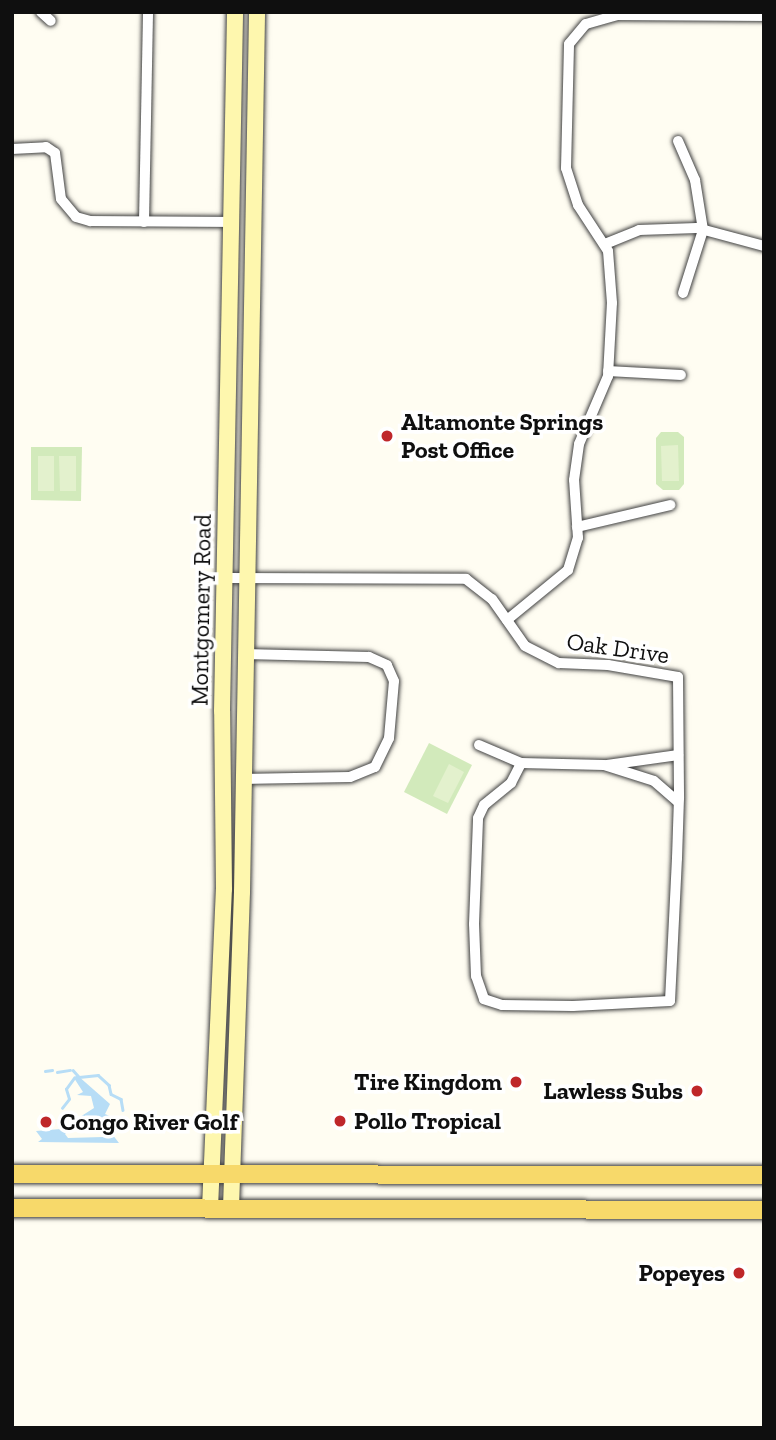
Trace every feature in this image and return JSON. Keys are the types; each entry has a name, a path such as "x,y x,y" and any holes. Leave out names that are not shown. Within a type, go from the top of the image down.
{"main road":[{"name":"Montgomery Road","path":"210,1208 223,889 222,711 235,12"},
{"name":"Montgomery Road","path":"230,1207 242,892 241,779 257,12"},
{"path":"233,106 256,106"},
{"path":"229,370 251,384"},
{"path":"222,711 227,754 241,779"},
{"path":"12,1174 764,1175"},
{"path":"12,1208 764,1210"}],"street":[{"path":"41,12 51,21"},
{"path":"144,222 148,12"},
{"path":"507,620 568,570 577,527 574,480 579,444 596,414 608,370 612,303 606,244 578,205 566,168 569,44 586,24 617,15 764,16"},
{"path":"678,141 695,180 703,230 683,293"},
{"path":"12,149 33,146 55,153 61,198 76,217 144,222 232,222"},
{"path":"606,244 639,230 703,230 764,246"},
{"path":"608,370 681,375"},
{"path":"577,527 670,505"},
{"name":"Oak Drive","path":"225,578 466,579 492,599 525,646 559,663 608,665 678,677 678,755"},
{"path":"241,779 350,777 375,767 389,738 394,681 387,665 369,657 244,654"},
{"path":"478,746 521,763 604,765 678,755 670,1001 502,1005 484,999 477,976 478,818 484,805 511,783 521,763"},
{"path":"604,765 654,781 678,802"}],"green space":[{"path":"661,432 678,432 684,437 684,484 679,490 663,490 656,484 656,438"},
{"path":"678,445 679,481 662,481 661,446"},
{"path":"31,447 82,447 81,501 31,500"},
{"path":"38,456 54,456 54,491 38,491"},
{"path":"59,456 76,456 76,491 60,491"},
{"path":"429,743 472,765 447,814 404,792"},
{"path":"449,764 464,772 448,803 433,796"}],"water":[{"path":"77,1075 110,1104 105,1114 121,1121 112,1134 119,1143 38,1142 42,1139 36,1131 61,1129 94,1108 91,1096 77,1095 83,1092 74,1078","holes":["108,1119 112,1130 103,1137 68,1138 65,1134 79,1121"]}],"waterway":[{"path":"45,1071 52,1070"},
{"path":"57,1072 70,1070"},
{"path":"73,1070 79,1077 98,1075 109,1085 111,1094 121,1099 123,1110"},
{"path":"62,1108 69,1099 66,1089 74,1078"}],"place":[{"name":"Altamonte Springs Post Office","path":"387,436"},
{"name":"Tire Kingdom","path":"516,1082"},
{"name":"Lawless Subs","path":"697,1091"},
{"name":"Pollo Tropical","path":"340,1121"},
{"name":"Congo River Golf","path":"46,1122"},
{"name":"Popeyes","path":"739,1273"}]}
